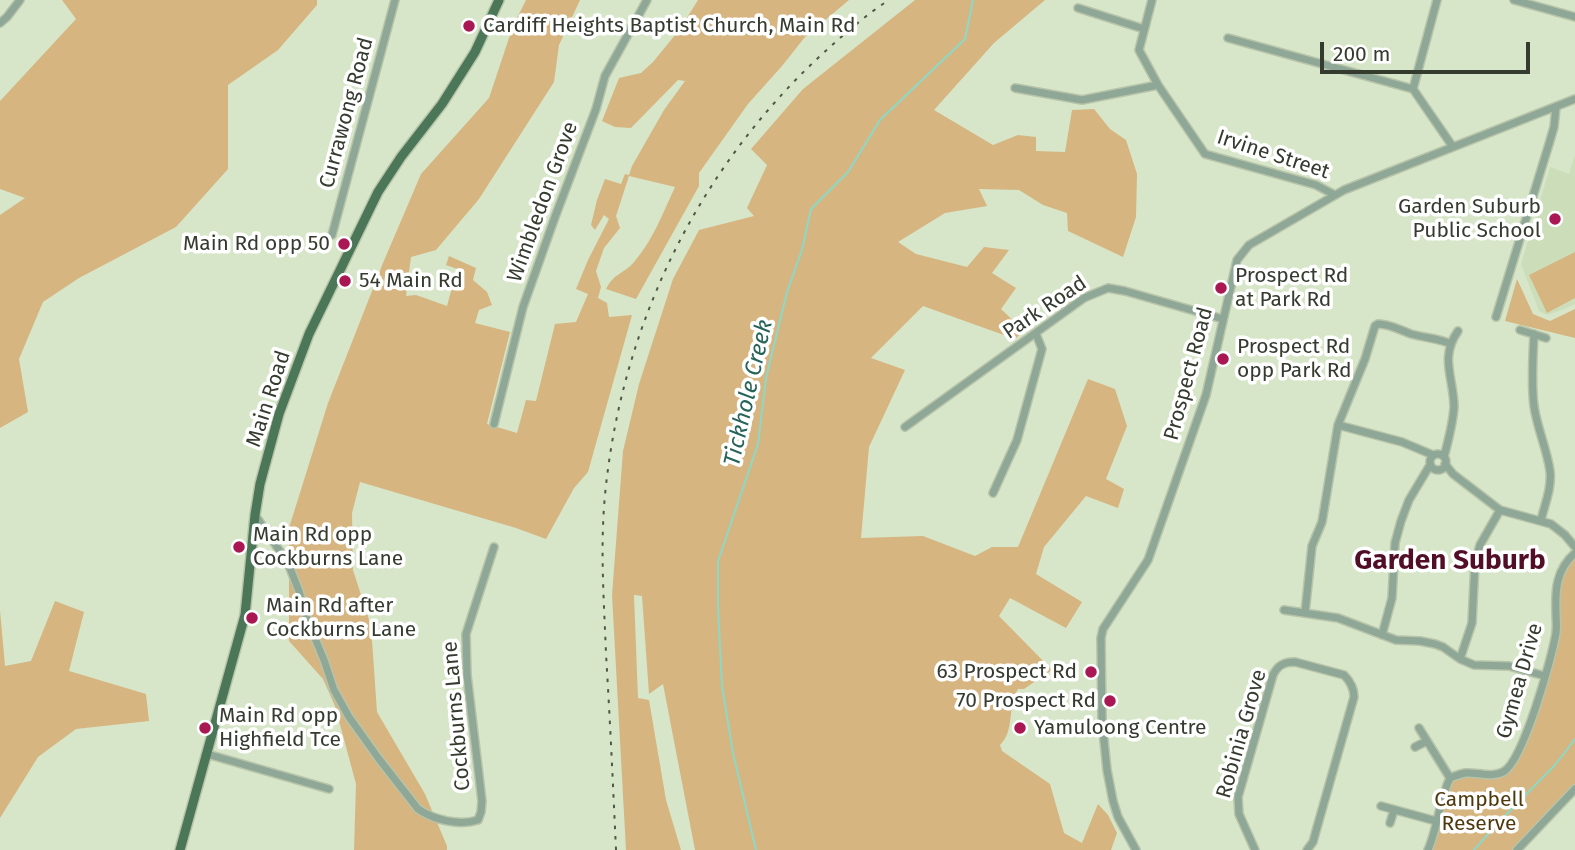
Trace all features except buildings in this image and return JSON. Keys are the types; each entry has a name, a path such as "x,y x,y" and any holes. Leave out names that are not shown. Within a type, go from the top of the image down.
{"main road":[{"name":"Main Road","path":"180,850 245,615 260,484 279,414 309,334 377,192 442,104 475,52 499,0"}],"street":[{"path":"0,23 20,0"},
{"name":"Currawong Road","path":"332,235 395,0"},
{"name":"Wimbledon Grove","path":"494,424 523,307 596,109 605,76 647,0"},
{"name":"Irvine Street","path":"1152,0 1139,50 1158,85 1205,154 1316,185 1335,195"},
{"path":"1413,89 1437,0"},
{"path":"1514,0 1575,18"},
{"path":"1078,8 1144,29"},
{"path":"1228,38 1413,89 1453,147"},
{"path":"1015,88 1082,100 1158,85"},
{"name":"Prospect Road","path":"1136,850 1118,817 1107,770 1102,721 1101,638 1103,629 1148,560 1206,396 1237,260 1249,244 1335,195 1575,99"},
{"path":"1496,317 1554,127 1556,107"},
{"name":"Park Road","path":"905,427 1084,298 1108,288 1223,319"},
{"path":"1305,613 1312,546 1322,522 1338,425 1365,359 1373,330 1377,324 1388,325 1451,344"},
{"path":"1520,330 1546,338"},
{"path":"1382,635 1392,598 1395,543 1405,510 1422,480 1437,461 1451,428 1454,407 1448,363 1451,344 1458,331"},
{"path":"993,493 1017,440 1042,349 1035,334"},
{"path":"1534,334 1534,404 1550,470 1549,490 1541,520"},
{"path":"1338,425 1419,449 1500,510 1541,520 1558,528 1575,547"},
{"path":"1461,659 1472,624 1476,554 1500,510"},
{"name":"Cockburns Lane","path":"255,515 288,563 334,690 349,717 418,809 458,823 478,820 481,812 479,770 467,676 466,634 494,547"},
{"name":"Gymea Drive","path":"1450,778 1464,773 1501,774 1508,769 1523,743 1545,676 1556,631 1555,594 1558,576 1575,553"},
{"path":"1284,610 1338,618 1395,640 1435,644 1474,665 1509,666 1545,676"},
{"name":"Robinia Grove","path":"1255,850 1239,814 1238,797 1273,675 1280,665 1295,662 1344,675 1354,691 1313,842 1307,850"},
{"path":"1419,728 1450,778 1428,850"},
{"path":"1415,747 1427,741"},
{"path":"207,754 329,789"},
{"path":"1517,850 1575,789"},
{"path":"1381,806 1436,821"},
{"path":"1390,823 1394,810"}],"shaded area":[{"name":"Garden Suburb Public School","path":"1575,155 1575,304 1547,315 1539,311 1521,264 1550,167 1569,174"}],"green space":[{"path":"62,0 317,0 317,5 278,50 228,85 228,169 176,227 79,278 43,302 19,359 28,412 0,428 0,215 25,198 0,189 0,101 76,19"},
{"path":"526,0 580,0 559,45 554,82 479,199 436,250 411,257 406,296 416,295 447,306 457,269 446,265 449,256 476,268 473,280 487,292 492,305 479,310 475,323 510,332 487,424 517,433 526,400 536,401 555,324 576,322 588,294 576,289 609,219 604,215 595,230 591,225 605,179 621,184 625,174 629,175 664,110 685,81 678,80 631,128 615,127 602,121 619,78 641,73 653,62 680,29 698,0 849,0 805,37 748,104 699,173 699,186 636,299 606,289 647,245 675,187 629,176 616,216 620,228 604,248 596,271 601,287 598,298 607,303 609,317 632,315 588,472 574,488 546,539 360,482 352,513 353,570 371,626 377,712 425,794 447,850 354,850 356,784 335,706 323,679 289,641 289,528 328,403 421,174 489,98 513,26"},
{"path":"915,0 1045,0 994,43 934,110 993,145 1018,135 1036,137 1036,151 1065,152 1072,110 1094,109 1110,129 1126,140 1137,174 1136,217 1123,257 1068,231 1067,213 1043,205 1019,190 979,189 987,206 945,213 898,242 916,254 967,267 984,247 1009,250 992,273 1016,288 1001,309 1024,331 1015,339 923,306 871,358 905,370 869,447 861,538 923,536 975,556 992,547 1018,547 1088,379 1115,389 1127,426 1106,479 1124,489 1118,508 1086,496 1044,547 1036,574 1082,602 1066,628 1010,598 999,616 1052,670 1024,689 1018,689 1008,733 1000,745 1002,751 1050,784 1064,833 1082,843 1098,804 1108,815 1117,833 1111,850 695,850 663,684 649,694 642,596 634,595 638,698 649,700 666,800 681,850 626,850 612,595 623,451 639,384 673,279 699,230 754,216 747,208 767,165 751,149 803,89"},
{"path":"1575,252 1575,298 1547,313 1529,275"},
{"path":"1517,279 1533,314 1550,321 1575,309 1575,338 1505,321"},
{"name":"Campbell Reserve","path":"1575,553 1575,789 1517,850 1428,850 1450,778 1464,773 1501,774 1523,743 1556,631 1558,576"},
{"path":"55,601 84,612 69,671 146,694 149,721 76,729 38,757 0,818 0,610 5,666 31,661"}],"waterway":[{"name":"Tickhole Creek","path":"756,850 733,753 722,686 718,561 758,444 766,378 811,209 848,172 880,120 965,39 973,0"},
{"path":"1474,850 1555,765 1575,739"}],"railway":[{"path":"616,850 604,614 603,535 605,495 614,433 628,372 647,313 672,256 701,202 736,150 775,102 819,57 889,0"}],"place":[{"name":"Cardiff Heights Baptist Church, Main Rd","path":"469,26"},
{"name":"Garden Suburb Public School","path":"1555,219"},
{"name":"Main Rd opp 50","path":"344,244"},
{"name":"54 Main Rd","path":"345,281"},
{"name":"Prospect Rd at Park Rd","path":"1221,288"},
{"name":"Prospect Rd opp Park Rd","path":"1223,359"},
{"name":"Main Rd opp Cockburns Lane","path":"239,547"},
{"name":"Main Rd after Cockburns Lane","path":"252,618"},
{"name":"63 Prospect Rd","path":"1091,672"},
{"name":"70 Prospect Rd","path":"1110,701"},
{"name":"Main Rd opp Highfield Tce","path":"205,728"},
{"name":"Yamuloong Centre","path":"1020,728"}],"district":[{"name":"Garden Suburb","path":"1450,561"}]}
